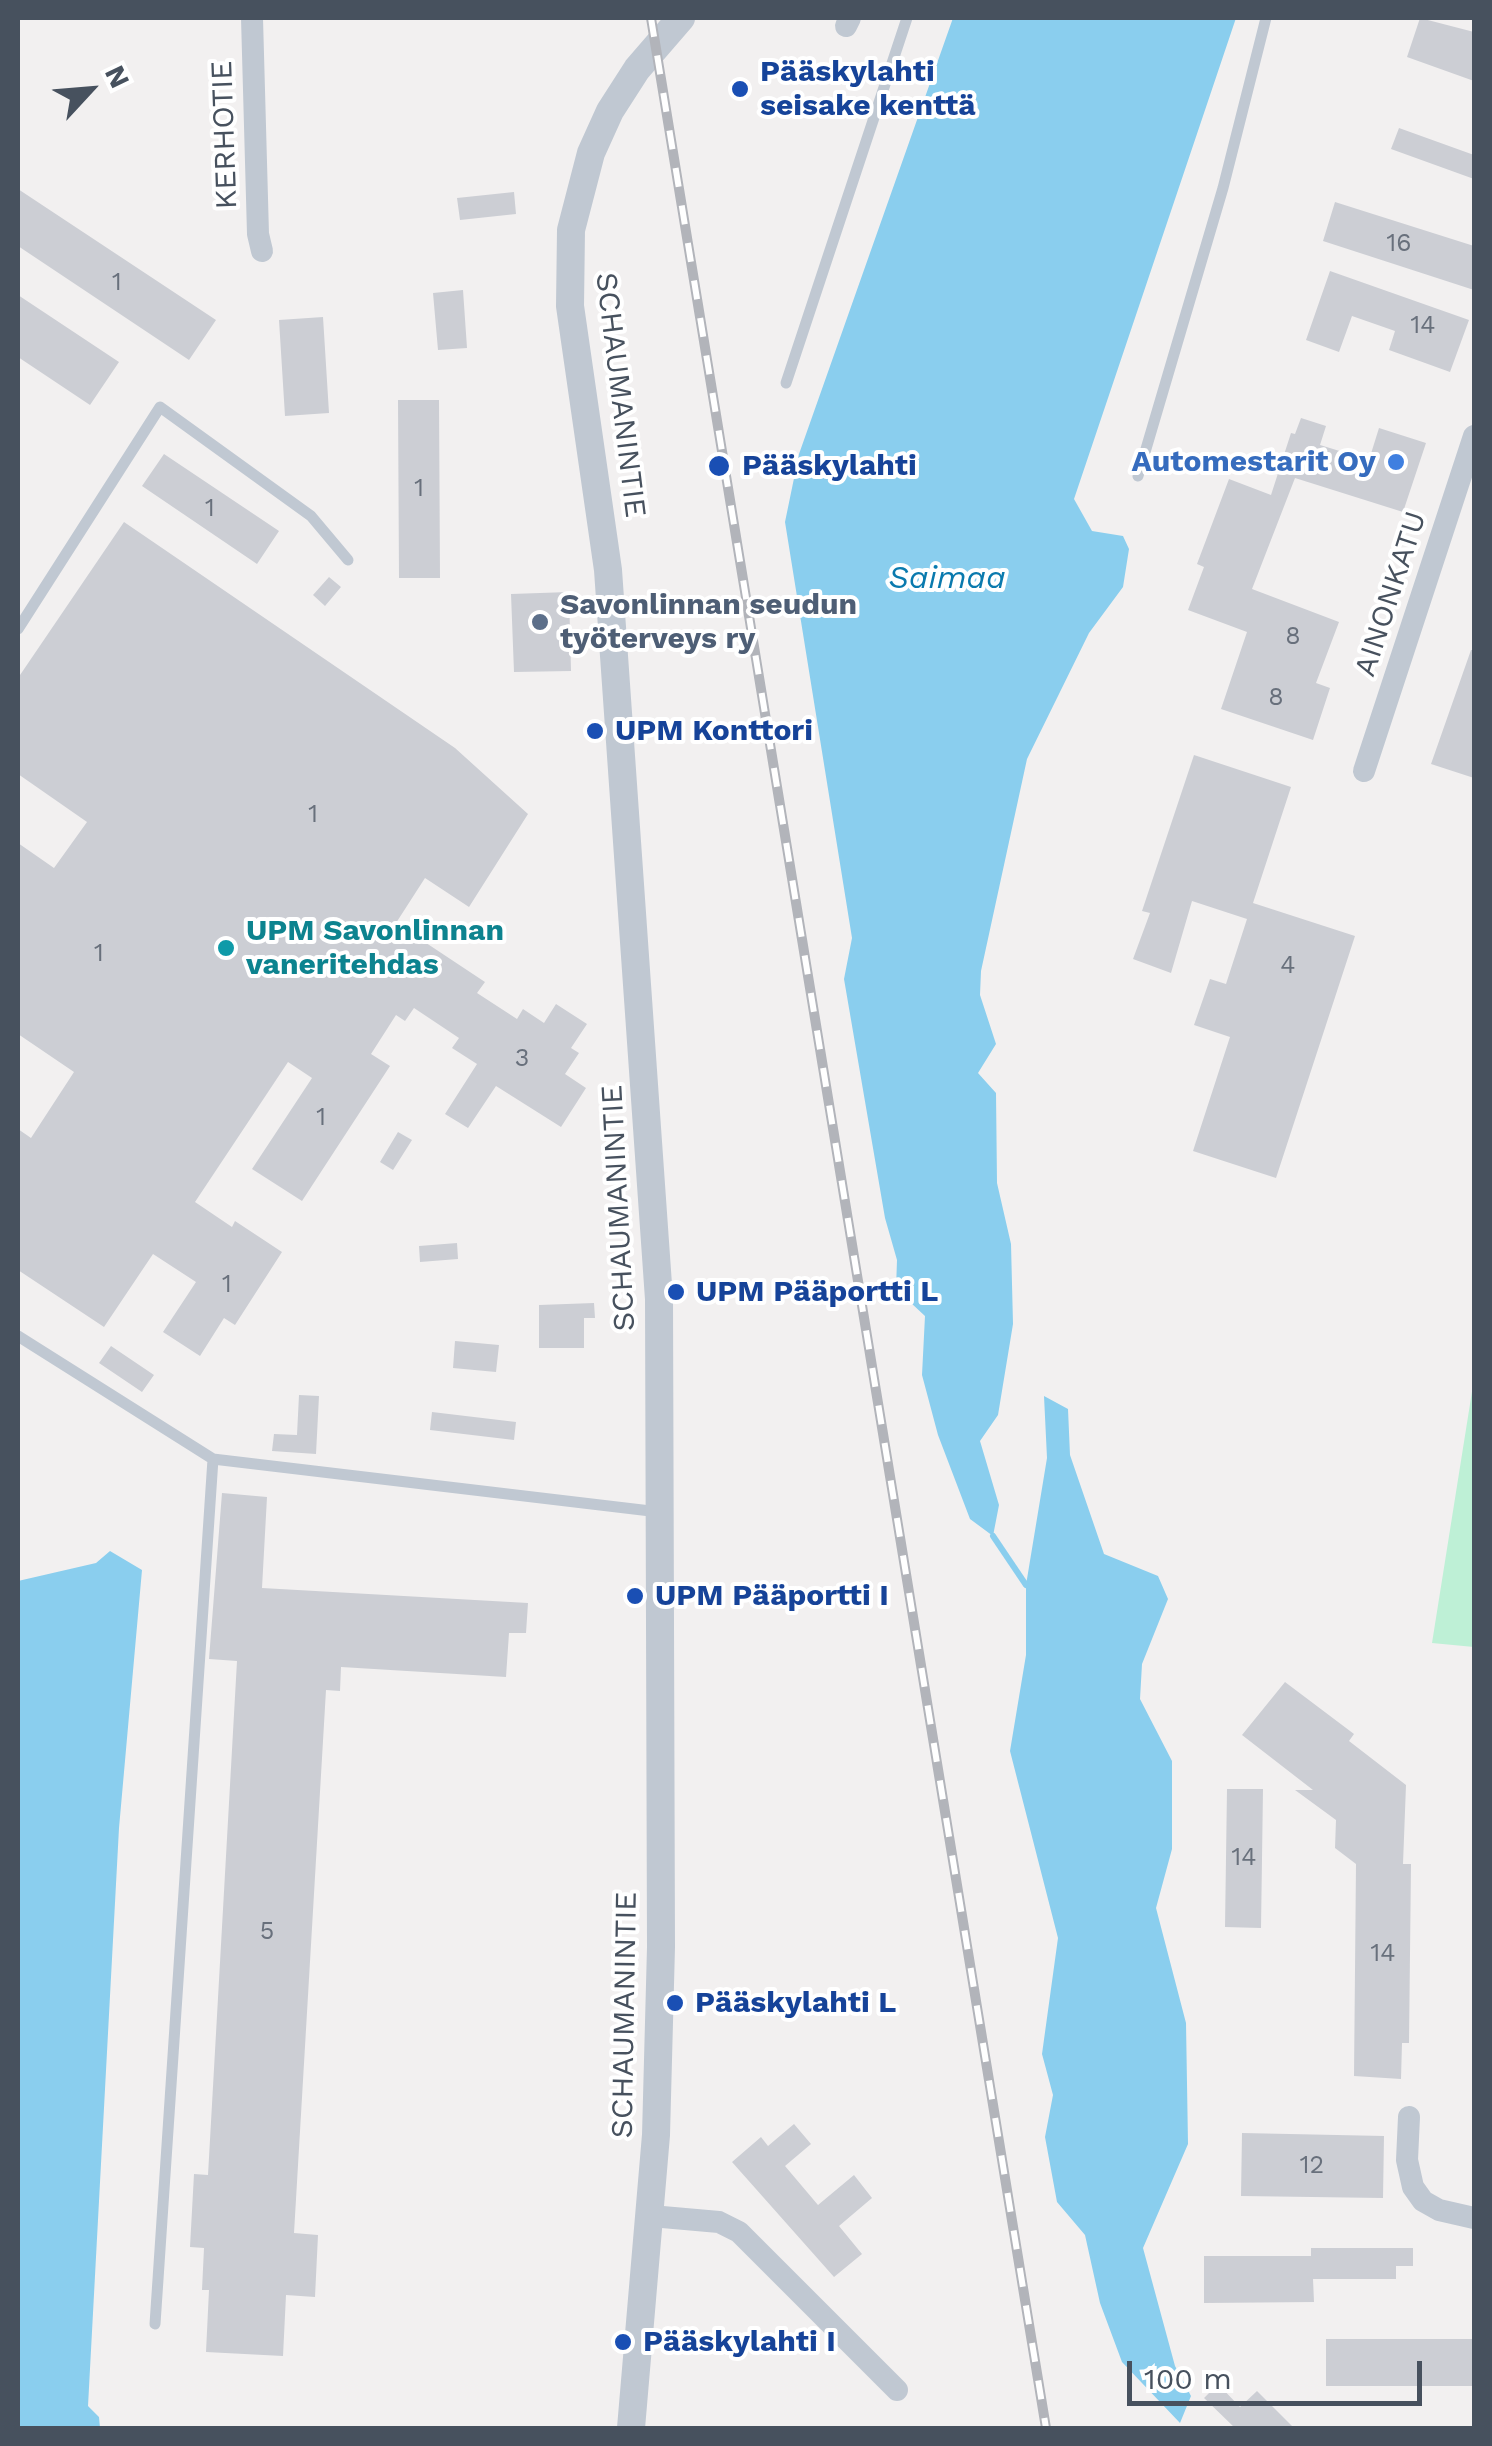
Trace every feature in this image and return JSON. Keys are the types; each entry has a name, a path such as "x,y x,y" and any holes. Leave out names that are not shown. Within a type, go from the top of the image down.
{"street":[{"name":"KERHOTIE","path":"252,18 262,251"},
{"name":"SCHAUMANINTIE","path":"631,2428 651,2216 660,1947 659,1299 608,570 570,306 572,230 591,153 610,111 637,69 680,18"},
{"name":"AINONKATU","path":"1364,771 1474,436"},
{"path":"1409,2117 1407,2160 1413,2187 1424,2201 1439,2210 1474,2218"},
{"path":"651,2216 718,2222 739,2232 896,2390"}],"lane":[{"path":"786,383 908,18"},
{"path":"1138,476 1223,188 1266,18"},
{"path":"18,630 160,407 310,516 348,560"},
{"path":"18,1336 213,1459 660,1512"},
{"path":"155,2324 213,1459"}],"green space":[{"path":"1474,1379 1474,1647 1432,1643"}],"water":[{"name":"Saimaa","path":"953,18 1236,18 1074,499 1092,531 1123,536 1129,549 1123,587 1089,633 1027,759 981,971 980,995 996,1044 978,1073 996,1093 997,1183 1011,1244 1013,1324 998,1415 980,1441 999,1505 993,1536 970,1519 938,1435 922,1375 925,1316 896,1289 897,1260 885,1218 844,979 852,938 785,522 799,454"},
{"path":"1044,1396 1068,1409 1070,1455 1104,1554 1158,1576 1168,1599 1142,1664 1140,1699 1172,1761 1172,1849 1156,1908 1186,2023 1188,2144 1143,2248 1175,2366 1191,2396 1180,2423 1122,2362 1100,2303 1085,2235 1057,2202 1045,2137 1053,2095 1042,2054 1058,1938 1010,1751 1026,1655 1026,1585 1047,1458"},
{"path":"110,1551 142,1570 119,1828 88,2406 99,2417 100,2428 18,2428 18,1581 96,1563"}],"building":[{"path":"1420,18 1474,32 1474,81 1407,57"},
{"path":"1399,128 1474,155 1474,179 1391,149"},
{"path":"18,189 216,320 189,360 18,246"},
{"path":"514,192 516,214 460,220 457,198"},
{"path":"1335,202 1474,246 1474,290 1323,241"},
{"path":"1330,271 1469,320 1450,372 1389,350 1395,331 1352,316 1339,352 1306,340"},
{"path":"463,290 467,348 438,350 433,293"},
{"path":"18,295 119,362 90,405 18,357"},
{"path":"323,317 329,413 285,416 279,320"},
{"path":"398,400 439,400 440,578 399,578"},
{"path":"1301,418 1326,426 1320,445 1369,460 1379,428 1426,443 1403,512 1295,478 1252,589 1339,622 1316,683 1330,688 1313,740 1221,709 1247,632 1188,610 1204,567 1197,564 1229,479 1271,495 1291,433 1295,434"},
{"path":"164,454 279,531 257,564 142,486"},
{"name":"UPM Savonlinnan vaneritehdas","path":"124,522 455,748 528,814 469,907 425,878 396,923 485,982 477,993 517,1019 523,1009 544,1023 556,1004 587,1024 571,1048 579,1053 565,1074 586,1088 561,1127 496,1086 468,1128 445,1114 477,1064 452,1048 459,1038 414,1008 405,1021 396,1015 371,1054 390,1066 302,1201 252,1169 312,1078 288,1062 195,1202 232,1227 235,1221 282,1252 235,1325 224,1318 200,1356 163,1332 196,1282 153,1254 104,1327 18,1270 18,1129 31,1138 74,1072 18,1034 18,843 54,868 87,822 18,774 18,678"},
{"path":"329,577 341,587 325,606 313,595"},
{"path":"569,592 571,671 514,672 511,594"},
{"path":"1474,650 1474,778 1431,764"},
{"path":"1194,755 1291,787 1253,903 1355,936 1276,1178 1193,1151 1230,1037 1194,1025 1210,979 1226,984 1247,919 1192,901 1171,973 1133,959 1150,913 1142,911"},
{"path":"398,1132 412,1140 393,1170 380,1162"},
{"path":"457,1243 458,1259 420,1262 419,1246"},
{"path":"594,1303 595,1318 584,1318 584,1348 539,1348 539,1305"},
{"path":"455,1341 499,1345 496,1372 453,1368"},
{"path":"111,1346 154,1375 142,1392 99,1363"},
{"path":"299,1395 319,1396 316,1454 272,1451 274,1434 297,1435"},
{"path":"432,1412 516,1422 514,1440 430,1430"},
{"path":"222,1493 267,1497 262,1588 528,1603 526,1633 509,1633 506,1677 341,1667 340,1691 326,1690 294,2233 318,2235 315,2297 286,2295 283,2356 206,2352 209,2290 202,2290 204,2248 190,2247 194,2174 208,2175 237,1661 209,1659"},
{"path":"1285,1682 1354,1734 1349,1741 1406,1785 1403,1864 1411,1864 1409,2043 1402,2043 1401,2079 1354,2076 1356,1864 1335,1848 1336,1820 1295,1790 1313,1790 1242,1735"},
{"path":"1227,1789 1263,1789 1261,1928 1225,1927"},
{"path":"794,2124 811,2144 785,2166 818,2205 854,2175 872,2198 839,2226 862,2254 834,2277 732,2162 761,2137 768,2146"},
{"path":"1242,2133 1384,2136 1383,2198 1241,2196"},
{"path":"1311,2248 1413,2248 1413,2266 1396,2266 1396,2279 1313,2279 1314,2302 1204,2303 1204,2256 1311,2256"},
{"path":"1326,2339 1474,2339 1474,2386 1326,2386"},
{"path":"1218,2384 1240,2407 1257,2391 1294,2428 1235,2428 1204,2398"}],"waterway":[{"path":"993,1536 1026,1585"}],"railway":[{"path":"651,18 1046,2428"}],"place":[{"name":"Pääskylahti seisake kenttä","path":"740,89"},
{"name":"Automestarit Oy","path":"1396,462"},
{"name":"Pääskylahti","path":"719,466"},
{"name":"Savonlinnan seudun työterveys ry","path":"540,622"},
{"name":"UPM Konttori","path":"595,731"},
{"name":"UPM Savonlinnan vaneritehdas","path":"226,948"},
{"name":"UPM Pääportti L","path":"676,1292"},
{"name":"UPM Pääportti I","path":"635,1596"},
{"name":"Pääskylahti L","path":"675,2003"},
{"name":"Pääskylahti I","path":"623,2342"}]}
